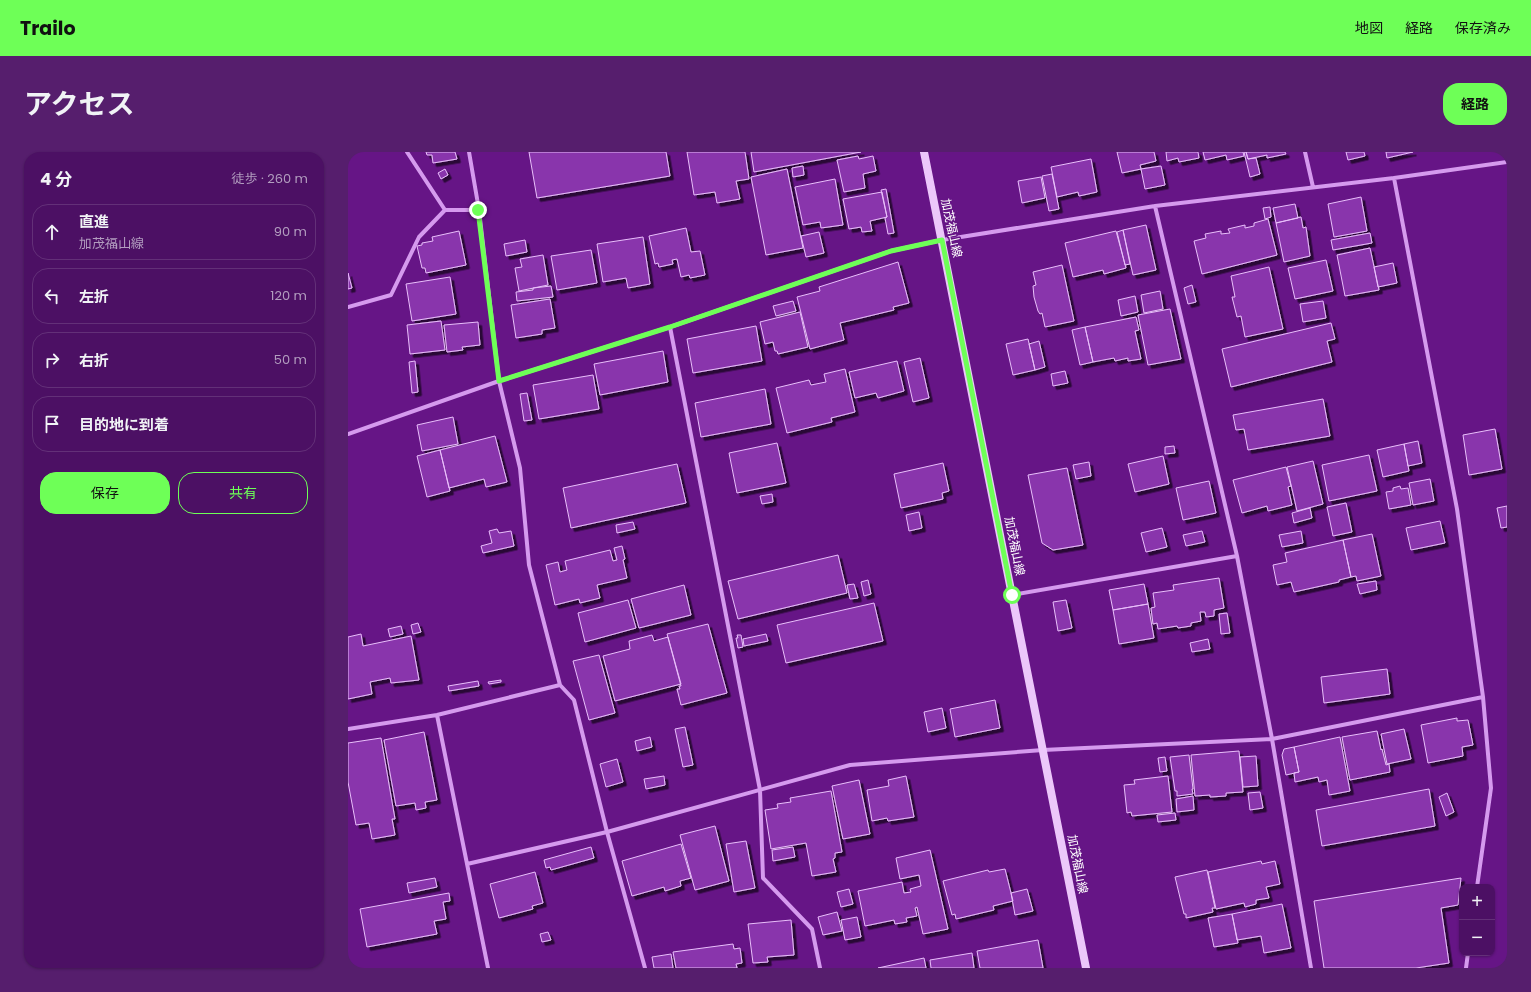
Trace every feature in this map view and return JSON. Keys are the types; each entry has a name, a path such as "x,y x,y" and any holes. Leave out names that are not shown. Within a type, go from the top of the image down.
{"main road":[{"name":"加茂福山線","path":"924,152 1086,968"}],"street":[{"path":"407,152 446,210"},
{"path":"469,152 478,210 499,381 520,468 529,565 560,685 574,700 607,832 645,968"},
{"path":"1305,152 1313,187"},
{"path":"348,434 499,381 670,327 891,251 942,240 1155,206 1394,178 1507,162"},
{"path":"1394,178 1457,509 1483,697 1491,788 1477,884"},
{"path":"1155,206 1237,556 1272,739 1311,968"},
{"path":"348,307 391,295 419,237 446,210 478,210"},
{"path":"670,327 760,790 763,878 812,929 820,968"},
{"path":"1012,595 1237,556"},
{"path":"348,729 437,715 560,685"},
{"path":"467,864 607,832 850,765 1043,750 1272,739 1483,697"},
{"path":"437,715 488,968"},
{"path":"1466,968 1468,956"}],"building":[{"path":"426,152 455,152 457,159 433,163 432,155 427,155"},
{"path":"529,152 666,152 670,176 537,198"},
{"path":"687,152 745,152 749,179 736,181 740,199 717,203 715,192 694,195"},
{"path":"751,152 861,152 754,172"},
{"path":"1117,152 1154,152 1156,161 1140,165 1141,169 1122,173"},
{"path":"1166,152 1198,152 1199,158 1179,162 1178,158 1167,161"},
{"path":"1203,152 1243,152 1244,156 1227,160 1226,155 1205,160"},
{"path":"1244,152 1246,152 1248,159 1256,158 1260,174 1250,177"},
{"path":"1246,152 1285,152 1286,154 1267,158 1267,155 1248,159"},
{"path":"1346,152 1364,152 1365,156 1348,160"},
{"path":"1386,152 1413,152 1387,158"},
{"path":"858,156 859,159 873,156 876,171 863,174 865,188 844,192 837,160"},
{"path":"1091,159 1097,192 1079,196 1078,192 1057,197 1051,167"},
{"path":"803,166 804,175 793,177 792,168"},
{"path":"1161,166 1165,185 1145,189 1141,169"},
{"path":"445,169 448,175 441,179 438,173"},
{"path":"787,169 803,248 766,255 751,177"},
{"path":"1052,174 1059,209 1049,211 1042,176"},
{"path":"1041,177 1045,198 1022,203 1018,181"},
{"path":"835,179 843,225 821,228 820,222 803,225 795,187"},
{"path":"886,189 894,233 888,234 885,218 887,217 881,190"},
{"path":"882,192 887,217 870,221 872,231 862,232 861,227 849,229 843,199"},
{"path":"1361,197 1367,231 1334,237 1328,204"},
{"path":"1295,204 1298,218 1276,223 1273,208"},
{"path":"1270,207 1271,217 1265,219 1263,208"},
{"path":"1301,217 1303,228 1306,227 1310,256 1284,262 1276,223"},
{"path":"1268,219 1277,255 1202,274 1194,241 1206,238 1205,234 1221,231 1221,234 1230,233 1228,229 1245,225 1245,228 1254,226 1254,223"},
{"path":"1146,225 1156,270 1133,275 1123,230"},
{"path":"686,228 691,252 700,251 705,275 690,278 689,275 681,277 677,259 672,260 673,264 659,267 658,263 655,264 649,236"},
{"path":"1123,230 1130,264 1125,265 1117,232"},
{"path":"459,231 466,265 426,273 425,268 422,268 417,246 422,245 422,243 433,241 432,237"},
{"path":"1116,231 1126,268 1104,274 1103,270 1073,277 1065,243"},
{"path":"819,232 824,253 806,257 801,236"},
{"path":"1370,233 1372,243 1333,250 1331,240"},
{"path":"643,237 650,284 628,288 626,278 603,282 597,244"},
{"path":"525,240 527,252 506,256 504,244"},
{"path":"1370,248 1379,290 1345,296 1337,255"},
{"path":"591,250 597,283 557,290 551,256"},
{"path":"543,255 548,285 519,291 515,268 522,267 520,259"},
{"path":"1326,260 1333,291 1295,299 1288,268"},
{"path":"898,262 909,303 893,307 894,310 840,323 844,340 810,349 797,297 820,291 819,287"},
{"path":"1393,263 1397,283 1378,287 1374,267"},
{"path":"1062,265 1074,321 1045,327 1042,313 1040,314 1038,311 1034,297 1033,286 1036,285 1033,272"},
{"path":"1269,267 1283,329 1245,337 1241,316 1237,317 1232,297 1235,297 1231,276"},
{"path":"348,273 352,288 348,289"},
{"path":"450,277 456,314 412,321 406,284"},
{"path":"1192,285 1196,302 1188,304 1184,288"},
{"path":"551,286 553,297 517,301 516,292"},
{"path":"1160,291 1163,309 1144,313 1141,295"},
{"path":"1135,296 1138,312 1121,316 1118,300"},
{"path":"550,299 555,328 542,330 542,334 516,338 511,305"},
{"path":"793,301 796,311 776,316 773,306"},
{"path":"1323,301 1326,318 1303,322 1300,304"},
{"path":"1170,309 1181,359 1148,365 1138,315"},
{"path":"800,312 808,347 778,354 777,351 775,351 773,342 765,344 760,322"},
{"path":"1136,317 1139,330 1135,331 1141,359 1128,361 1128,358 1115,361 1114,358 1093,362 1085,327"},
{"path":"441,321 445,350 410,354 407,325"},
{"path":"478,322 480,345 462,347 463,350 447,352 444,325"},
{"path":"1331,323 1335,339 1327,341 1332,362 1231,387 1222,349"},
{"path":"756,326 762,361 693,373 687,339"},
{"path":"1085,327 1093,362 1080,365 1072,330"},
{"path":"1028,339 1035,370 1013,375 1006,344"},
{"path":"1039,341 1045,367 1035,370 1029,344"},
{"path":"663,351 668,382 600,395 594,364"},
{"path":"920,358 929,398 913,402 904,362"},
{"path":"415,361 418,392 412,393 409,362"},
{"path":"897,361 904,391 878,398 876,393 855,398 849,372"},
{"path":"845,369 855,412 831,418 832,422 787,433 776,388 809,380 811,385 826,382 824,374"},
{"path":"1065,371 1068,383 1053,386 1051,374"},
{"path":"593,375 599,409 539,419 533,385"},
{"path":"765,389 771,424 701,437 695,403"},
{"path":"527,393 532,420 524,421 520,394"},
{"path":"1323,399 1330,436 1248,450 1244,429 1236,430 1233,415"},
{"path":"453,417 458,444 422,451 417,425"},
{"path":"1495,429 1502,469 1469,475 1463,435"},
{"path":"495,436 507,482 486,487 484,479 449,488 440,450"},
{"path":"1418,441 1422,463 1408,466 1404,444"},
{"path":"777,443 786,483 737,493 729,453"},
{"path":"1404,444 1409,471 1383,477 1377,450"},
{"path":"1174,446 1175,453 1165,454 1165,447"},
{"path":"440,450 450,491 427,497 417,456"},
{"path":"1369,455 1377,491 1329,501 1322,465"},
{"path":"1163,456 1169,484 1135,492 1128,464"},
{"path":"1313,461 1323,504 1297,511 1287,467"},
{"path":"1089,462 1091,476 1076,479 1073,465"},
{"path":"943,463 949,491 942,493 943,499 901,508 894,474"},
{"path":"677,464 686,503 571,528 563,488"},
{"path":"1286,467 1291,486 1288,487 1292,505 1268,511 1267,506 1242,513 1233,480"},
{"path":"1067,468 1083,545 1053,550 1042,543 1028,475"},
{"path":"1430,479 1434,501 1413,505 1409,483"},
{"path":"1209,481 1216,513 1183,520 1176,488"},
{"path":"1400,486 1401,489 1408,488 1411,505 1389,509 1386,492 1393,491 1393,488"},
{"path":"772,494 773,502 762,504 760,496"},
{"path":"1346,503 1352,532 1333,536 1327,507"},
{"path":"1507,506 1507,527 1501,528 1497,508"},
{"path":"1310,508 1312,518 1294,523 1292,513"},
{"path":"919,512 922,528 909,531 906,515"},
{"path":"1440,521 1445,543 1411,550 1406,528"},
{"path":"633,522 635,529 617,533 616,525"},
{"path":"1162,528 1167,547 1146,552 1141,533"},
{"path":"497,529 499,533 511,531 514,546 483,553 481,546 492,543 489,531"},
{"path":"1202,531 1205,542 1186,546 1183,535"},
{"path":"1301,531 1303,543 1282,547 1279,535"},
{"path":"1372,534 1381,576 1357,581 1356,576 1351,577 1343,540"},
{"path":"1343,540 1351,577 1339,580 1339,582 1294,592 1291,582 1277,585 1273,565 1287,562 1285,553"},
{"path":"622,546 627,578 597,585 600,598 580,603 579,599 555,605 546,565 558,562 560,572 567,570 565,561 610,550 613,561 617,560 614,548"},
{"path":"838,555 847,593 738,619 728,581"},
{"path":"1219,578 1224,608 1214,610 1214,616 1206,617 1205,612 1200,612 1201,621 1191,623 1191,626 1178,628 1177,626 1158,629 1157,623 1153,624 1151,608 1155,607 1153,593 1174,590 1173,585"},
{"path":"868,580 871,594 864,596 861,582"},
{"path":"1376,581 1377,590 1360,594 1357,584"},
{"path":"854,584 858,598 850,599 847,585"},
{"path":"1144,584 1148,604 1113,610 1109,590"},
{"path":"684,585 691,615 639,628 631,599"},
{"path":"628,600 636,628 585,642 578,613"},
{"path":"1066,600 1072,628 1058,631 1053,602"},
{"path":"874,603 883,641 786,663 777,625"},
{"path":"1148,604 1154,638 1119,644 1113,610"},
{"path":"1227,613 1230,633 1221,634 1219,614"},
{"path":"418,623 421,632 413,634 411,625"},
{"path":"708,624 727,693 681,705 677,689 680,689 679,686 681,686 667,634"},
{"path":"401,626 403,634 390,637 388,629"},
{"path":"361,634 363,646 411,636 419,680 391,683 390,678 370,682 372,694 348,699 348,637"},
{"path":"766,634 768,641 744,646 743,639"},
{"path":"652,635 654,641 668,637 681,684 615,701 603,656 630,649 629,641"},
{"path":"737,635 741,635 743,647 738,648 736,638 738,638"},
{"path":"1208,639 1210,649 1192,652 1190,643"},
{"path":"599,655 615,713 589,720 573,661"},
{"path":"1387,669 1390,694 1324,703 1321,677"},
{"path":"501,680 501,682 489,684 488,682"},
{"path":"478,681 479,686 449,691 448,686"},
{"path":"995,700 1000,728 955,737 950,709"},
{"path":"942,708 946,728 928,732 924,712"},
{"path":"1457,718 1457,721 1468,720 1473,745 1462,747 1463,756 1428,763 1421,725"},
{"path":"685,727 693,765 683,767 675,729"},
{"path":"1404,729 1411,759 1387,764 1381,734"},
{"path":"1377,731 1381,750 1382,749 1386,765 1389,764 1390,772 1350,780 1342,737"},
{"path":"424,732 437,800 425,802 426,808 416,810 415,803 396,806 384,740"},
{"path":"650,737 652,747 637,751 635,741"},
{"path":"1340,737 1350,791 1329,795 1327,780 1319,782 1318,777 1295,782 1294,773 1299,772 1294,747"},
{"path":"381,738 395,819 392,819 395,835 372,839 369,823 356,825 348,782 348,743"},
{"path":"1294,747 1299,772 1286,775 1282,755 1284,749"},
{"path":"1239,751 1243,792 1226,793 1226,796 1195,796 1191,755"},
{"path":"1189,755 1193,794 1177,796 1170,757"},
{"path":"1256,756 1258,786 1243,787 1240,757"},
{"path":"1165,757 1167,771 1160,772 1158,758"},
{"path":"617,759 623,782 606,787 600,764"},
{"path":"664,776 665,785 646,789 644,779"},
{"path":"906,776 914,817 888,821 887,818 872,821 867,790 889,786 888,780"},
{"path":"1168,776 1172,812 1132,816 1131,812 1127,813 1124,785 1135,784 1134,780"},
{"path":"859,780 870,834 843,839 832,786"},
{"path":"1429,789 1435,826 1322,846 1316,810"},
{"path":"831,791 842,852 835,853 835,858 833,859 836,872 812,876 806,843 771,849 765,810 778,808 777,804 791,802 790,798"},
{"path":"1260,792 1263,808 1250,810 1248,793"},
{"path":"1447,793 1454,812 1446,816 1439,797"},
{"path":"1193,796 1194,810 1177,812 1176,799"},
{"path":"1175,813 1176,820 1158,822 1157,815"},
{"path":"715,826 729,881 695,890 680,835"},
{"path":"746,841 755,888 734,892 726,844"},
{"path":"681,844 691,878 680,881 681,886 665,891 664,887 632,896 622,861"},
{"path":"591,847 594,858 551,870 550,867 546,868 544,860"},
{"path":"793,847 795,857 773,861 772,850"},
{"path":"930,850 948,929 923,934 917,907 915,908 917,916 906,918 907,922 895,924 894,920 865,926 858,891 902,882 904,893 911,892 910,889 921,886 919,875 900,879 896,858"},
{"path":"1261,861 1262,864 1275,861 1280,884 1266,887 1269,898 1256,900 1256,904 1245,907 1244,903 1216,909 1208,872"},
{"path":"1005,869 1013,901 993,906 994,910 956,919 955,914 952,915 943,881 988,870 989,872"},
{"path":"1207,870 1215,908 1212,908 1213,912 1186,918 1175,877"},
{"path":"535,872 543,903 532,906 533,909 499,918 490,884"},
{"path":"435,878 437,887 409,893 407,883"},
{"path":"1461,878 1460,884 1459,884 1458,905 1441,908 1449,963 1416,968 1324,968 1314,901"},
{"path":"849,889 853,904 841,907 837,892"},
{"path":"1027,889 1033,911 1015,915 1011,893"},
{"path":"449,893 450,901 443,902 446,919 434,921 437,934 367,947 360,909"},
{"path":"1282,904 1291,948 1264,953 1261,936 1237,940 1232,914"},
{"path":"837,912 842,931 823,935 818,917"},
{"path":"1232,914 1238,943 1214,947 1208,918"},
{"path":"857,917 861,937 845,940 841,920"},
{"path":"791,920 794,955 767,957 768,962 753,963 748,924"},
{"path":"548,932 551,940 542,942 540,934"},
{"path":"1038,940 1043,968 980,968 977,951"},
{"path":"733,944 734,949 740,948 742,963 736,964 737,968 676,968 673,952"},
{"path":"972,953 974,968 931,968 930,960"},
{"path":"671,954 673,968 654,968 652,957"},
{"path":"924,958 926,968 878,968"}],"route":[{"path":"478,210 499,381 670,327 891,251 942,240 1012,595"}]}
